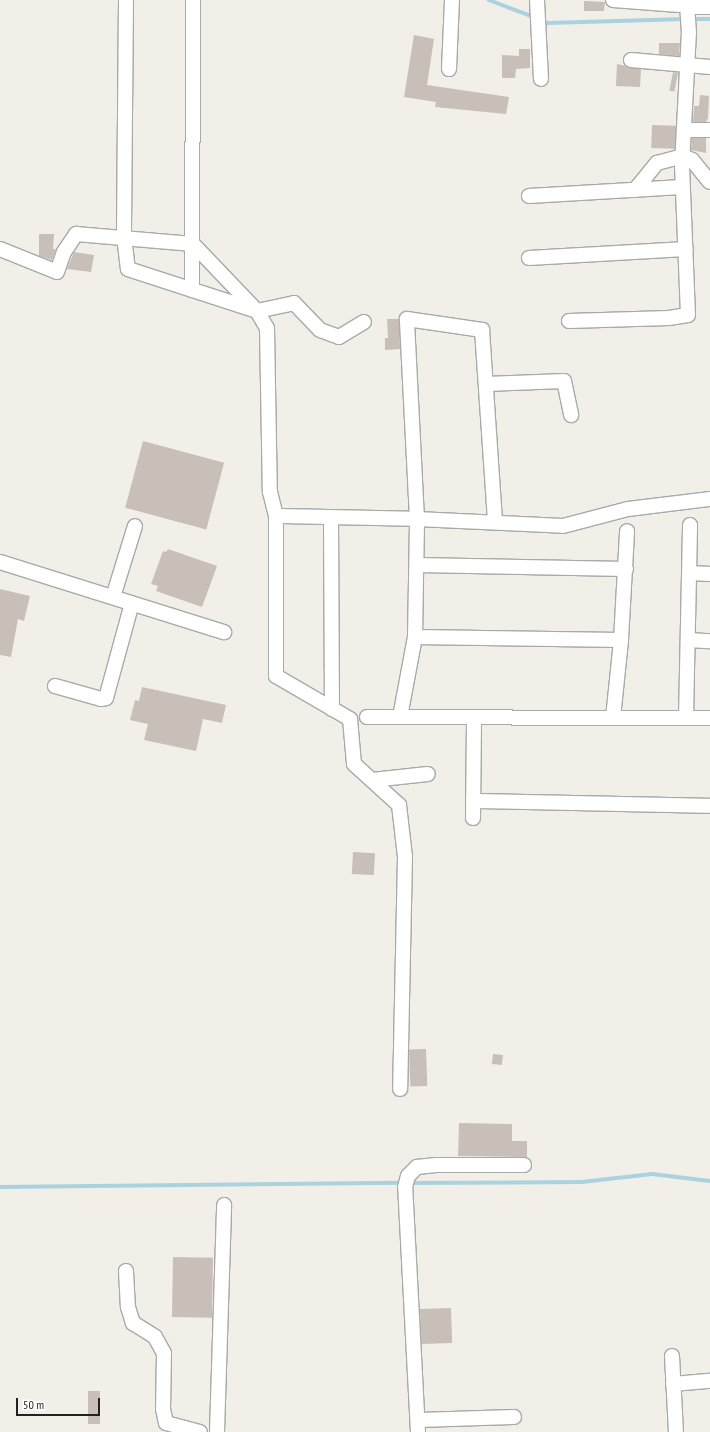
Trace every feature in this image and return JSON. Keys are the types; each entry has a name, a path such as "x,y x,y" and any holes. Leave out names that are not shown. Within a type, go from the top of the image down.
{"street":[{"path":"126,0 124,237 128,269 257,311 294,303 320,330 339,337 364,322"},
{"path":"192,290 193,0"},
{"path":"449,69 452,0"},
{"path":"614,0 710,7"},
{"path":"569,321 669,318 688,315 682,187 689,33 682,4"},
{"path":"538,13 541,79"},
{"path":"630,60 710,67"},
{"path":"684,130 710,130"},
{"path":"636,190 658,163 683,156 692,160 710,182"},
{"path":"529,196 682,187"},
{"path":"0,249 57,272 64,252 76,234 193,244 257,311 267,328 270,492 276,516 276,676 350,719 354,764 399,805 404,857 400,1089"},
{"path":"529,258 686,249"},
{"path":"400,717 415,637 418,566 407,319 482,330 495,522"},
{"path":"486,384 564,381 570,415"},
{"path":"276,516 417,519 563,526 628,509 710,499"},
{"path":"331,518 332,709"},
{"path":"686,718 690,525"},
{"path":"113,597 135,526"},
{"path":"612,718 621,640 627,532"},
{"path":"0,562 224,632"},
{"path":"418,566 626,569"},
{"path":"689,573 710,574"},
{"path":"55,686 101,699 106,698 132,603"},
{"path":"415,637 621,640"},
{"path":"688,640 710,641"},
{"path":"368,717 710,718"},
{"path":"473,818 474,718"},
{"path":"372,780 428,774"},
{"path":"473,801 710,806"},
{"path":"514,1417 418,1426 406,1182 417,1167 436,1165 524,1165"},
{"path":"217,1432 224,1205"},
{"path":"126,1271 128,1307 133,1323 155,1337 164,1353 164,1409 166,1423 200,1432"},
{"path":"672,1356 676,1432"},
{"path":"673,1384 710,1381"}],"building":[{"path":"584,1 605,2 604,11 584,11"},
{"path":"414,35 434,39 427,85 509,97 506,114 435,107 436,102 404,97"},
{"path":"659,43 680,43 679,56 659,54"},
{"path":"519,49 530,49 530,68 516,69 515,78 502,78 502,55 519,56"},
{"path":"617,64 641,69 640,87 616,86"},
{"path":"673,72 678,73 674,92 669,91"},
{"path":"700,95 709,96 708,118 706,122 693,122 694,106 699,106"},
{"path":"652,125 676,126 675,149 651,148"},
{"path":"692,138 706,138 706,153 691,150"},
{"path":"39,234 54,234 53,249 56,249 52,260 39,256"},
{"path":"74,252 94,255 91,272 67,269"},
{"path":"387,319 399,319 400,349 385,350 385,338 388,338"},
{"path":"143,441 224,463 206,529 125,508"},
{"path":"168,549 217,566 202,607 156,591 158,586 151,584 163,551 166,552"},
{"path":"0,589 30,596 24,621 18,619 11,657 0,655"},
{"path":"142,687 226,705 222,723 203,719 196,751 144,740 148,724 130,720 135,700 139,701"},
{"path":"353,852 375,853 374,875 352,874"},
{"path":"426,1049 427,1086 410,1087 409,1050"},
{"path":"493,1054 503,1055 502,1065 492,1064"},
{"path":"459,1123 512,1124 512,1141 527,1141 527,1157 458,1156"},
{"path":"173,1257 213,1258 212,1318 172,1317"},
{"path":"451,1308 452,1343 421,1344 420,1309"},
{"path":"88,1391 100,1391 100,1424 88,1424"}],"waterway":[{"path":"489,0 534,17"},
{"path":"542,20 548,23 685,19"},
{"path":"691,19 710,19"},
{"path":"409,1183 582,1182 652,1174 710,1181"},
{"path":"0,1187 403,1183"}]}
